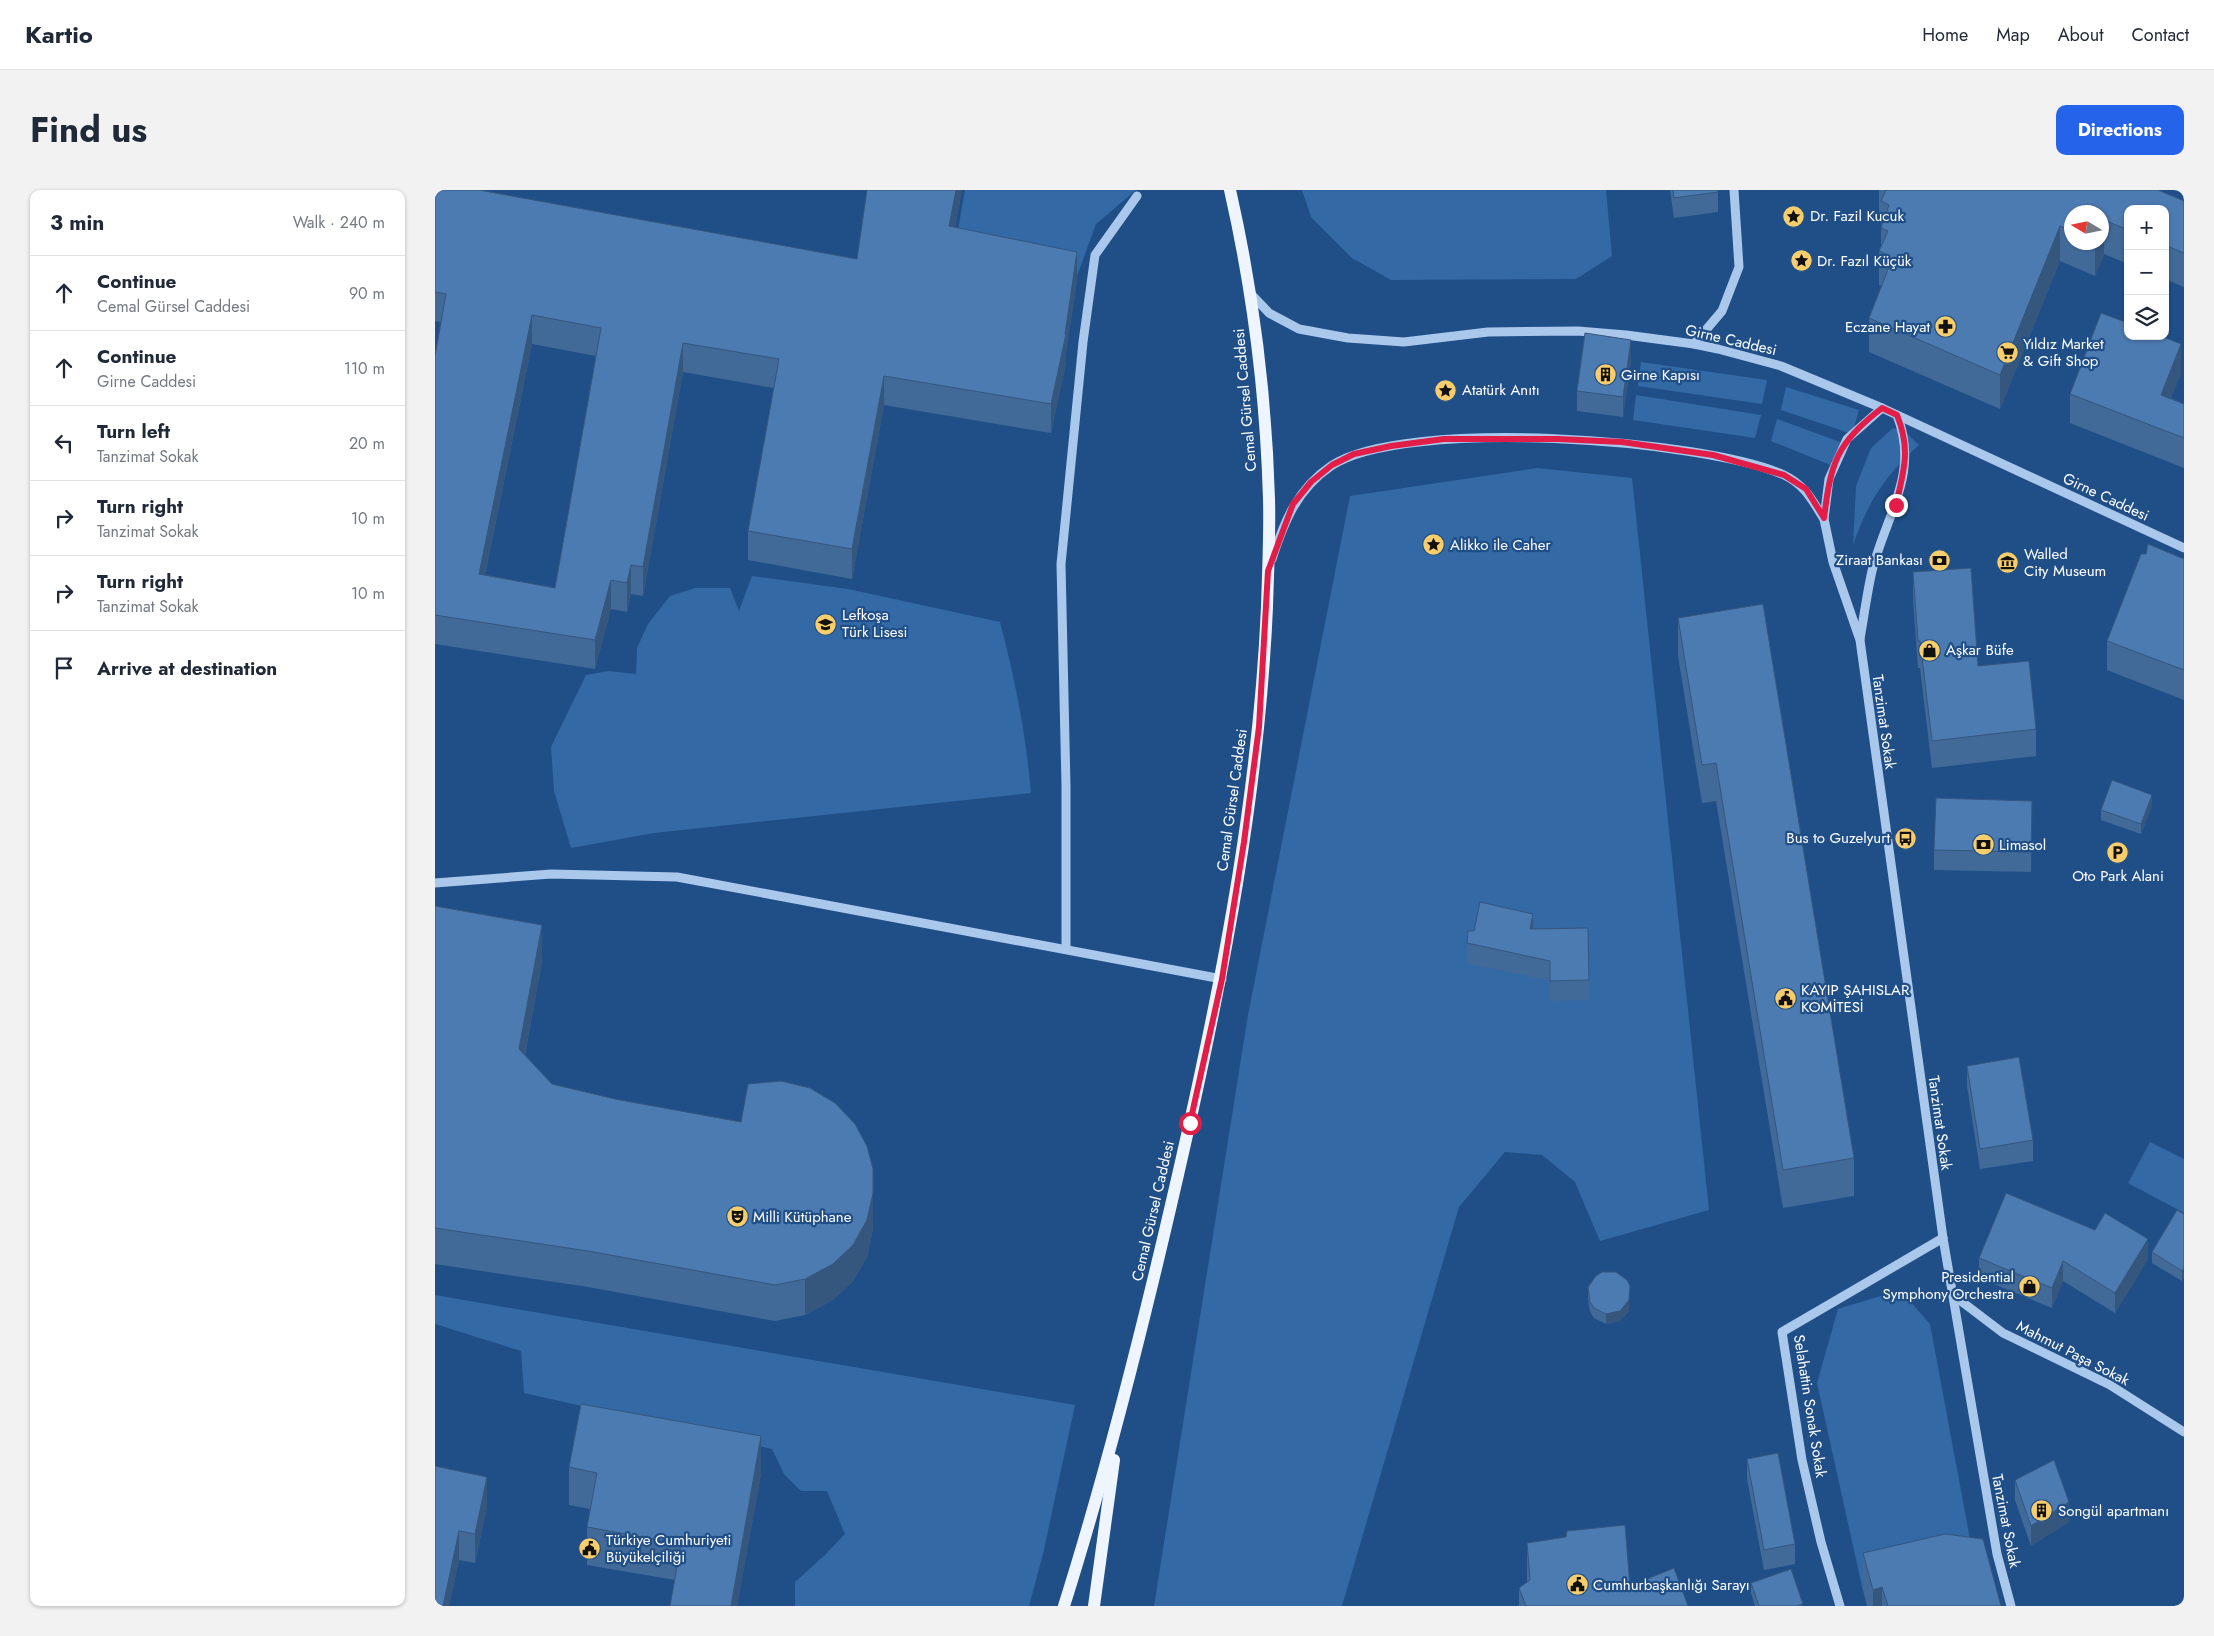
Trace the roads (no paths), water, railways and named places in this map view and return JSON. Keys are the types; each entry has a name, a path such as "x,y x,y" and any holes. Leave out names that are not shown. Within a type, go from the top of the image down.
{"main road":[{"name":"Cemal Gürsel Caddesi","path":"1064,1606 1122,1405 1161,1251 1222,979 1244,842 1259,727 1268,571 1269,501 1265,418 1259,354 1230,190"},
{"name":"Cemal Gürsel Caddesi","path":"1094,1606 1122,1405"}],"street":[{"path":"1694,344 1722,311 1739,267 1734,190"},
{"path":"1066,949 1061,564 1083,342 1095,255 1137,196"},
{"name":"Girne Caddesi","path":"1248,291 1269,312 1299,329 1349,338 1404,342 1488,332 1578,331 1694,344 1781,366 1882,408 2184,548"},
{"name":"Tanzimat Sokak","path":"1882,408 1862,424 1843,445 1829,479 1824,518 1833,562 1859,640 1943,1238 1997,1554 2011,1606"},
{"name":"Tanzimat Sokak","path":"1859,640 1873,570 1896,505 1906,461 1904,432 1897,415"},
{"path":"1268,571 1293,504 1311,482 1332,465 1354,454 1391,446 1444,439 1558,439 1622,442 1713,455 1784,475 1806,489 1824,518"},
{"path":"435,883 551,874 677,877 1222,979"},
{"name":"Selahattin Sonak Sokak","path":"1840,1606 1821,1542 1802,1460 1782,1332 1943,1238"},
{"name":"Mahmut Paşa Sokak","path":"1953,1296 2003,1333 2110,1384 2184,1432"}],"place":[{"name":"Dr. Fazil Kucuk","path":"1794,216"},
{"name":"Dr. Fazıl Küçük","path":"1801,261"},
{"name":"Eczane Hayat","path":"1946,327"},
{"name":"Yıldız Market & Gift Shop","path":"2007,353"},
{"name":"Girne Kapısı","path":"1605,375"},
{"name":"Atatürk Anıtı","path":"1446,390"},
{"name":"Alikko ile Caher","path":"1434,545"},
{"name":"Ziraat Bankası","path":"1939,560"},
{"name":"Walled City Museum","path":"2008,563"},
{"name":"Lefkoşa Türk Lisesi","path":"826,624"},
{"name":"Aşkar Büfe","path":"1930,650"},
{"name":"Bus to Guzelyurt","path":"1906,838"},
{"name":"Limasol","path":"1983,845"},
{"name":"Oto Park Alani","path":"2118,853"},
{"name":"KAYIP ŞAHISLAR KOMİTESİ","path":"1785,999"},
{"name":"Milli Kütüphane","path":"737,1217"},
{"name":"Presidential Symphony Orchestra","path":"2030,1286"},
{"name":"Songül apartmanı","path":"2042,1511"},
{"name":"Türkiye Cumhuriyeti Büyükelçiliği","path":"590,1549"},
{"name":"Cumhurbaşkanlığı Sarayı","path":"1577,1585"}]}
